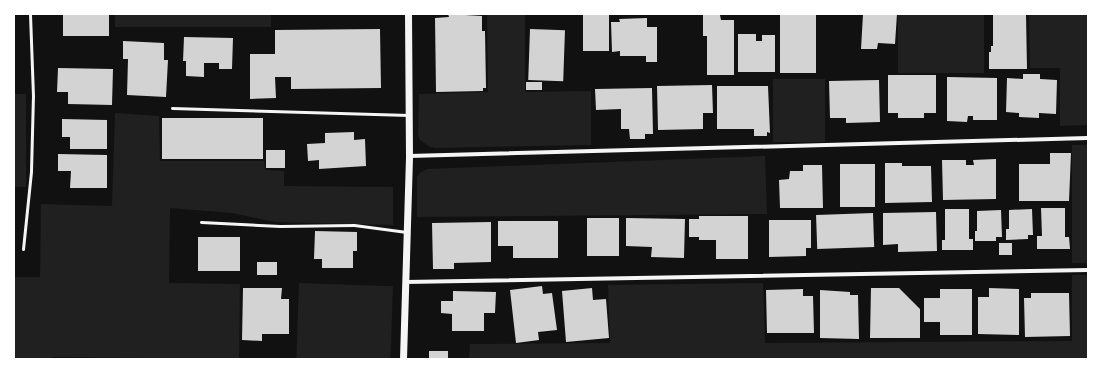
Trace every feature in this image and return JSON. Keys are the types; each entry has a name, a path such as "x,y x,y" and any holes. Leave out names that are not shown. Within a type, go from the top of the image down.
{"street":[{"path":"403,359 409,115 408,14"},
{"path":"408,156 1088,138"},
{"path":"405,282 1088,270"}],"lane":[{"path":"23,250 31,171 32,96 30,14"},
{"path":"172,108 409,115"},
{"path":"201,222 280,226 354,226 407,232"}],"shaded area":[{"path":"115,14 271,14 271,27 115,27"},
{"path":"487,14 525,14 525,92 591,91 591,145 436,148 430,147 420,140 418,135 419,94 488,92"},
{"path":"898,14 984,14 984,73 898,73"},
{"path":"1029,14 1087,14 1088,125 1060,126 1060,68 1030,68"},
{"path":"773,79 825,79 825,142 773,142"},
{"path":"14,94 26,94 26,187 14,187"},
{"path":"115,113 159,116 160,161 264,161 265,170 284,171 284,186 393,187 393,225 275,222 232,213 170,208 169,283 240,284 239,359 51,357 51,359 14,359 14,277 40,277 41,204 112,206"},
{"path":"1072,145 1088,145 1088,263 1072,263"},
{"path":"765,156 767,214 417,217 417,177 420,173 427,169"},
{"path":"1072,275 1088,275 1088,359 469,359 470,344 610,343 608,285 763,283 765,343 1072,341"},
{"path":"299,283 393,286 390,359 296,359"}],"building":[{"path":"63,14 109,14 109,36 63,36"},
{"path":"448,14 482,16 482,31 485,31 486,88 483,88 483,91 436,92 435,18 449,17"},
{"path":"583,14 609,14 609,51 583,51"},
{"path":"780,14 816,14 816,73 780,73"},
{"path":"863,14 897,14 895,44 878,43 877,49 861,49"},
{"path":"993,14 1026,14 1027,69 989,69 989,52 991,52 991,46 993,46"},
{"path":"703,15 720,15 721,20 734,20 734,75 707,75 707,36 703,36"},
{"path":"647,18 647,27 657,27 657,62 646,62 646,56 620,56 620,51 612,52 611,22 620,22 619,19"},
{"path":"380,29 381,88 291,89 291,77 275,77 276,98 250,99 250,54 275,54 275,30"},
{"path":"530,29 565,30 563,81 528,80"},
{"path":"738,34 756,34 756,41 762,41 762,35 775,35 775,72 738,72"},
{"path":"184,37 233,38 232,69 219,69 219,63 204,63 204,77 186,76 186,61 183,61"},
{"path":"123,41 164,43 164,60 168,60 166,97 127,95 128,59 123,59"},
{"path":"58,68 113,69 112,105 68,104 68,92 57,92"},
{"path":"1023,74 1040,74 1040,79 1057,80 1056,114 1039,113 1039,118 1019,117 1019,113 1006,112 1007,78 1023,79"},
{"path":"888,75 936,75 936,113 924,113 924,118 898,118 898,113 888,113"},
{"path":"947,77 997,78 997,120 973,120 973,116 968,116 967,122 947,121"},
{"path":"879,80 880,122 846,123 846,118 830,118 829,81"},
{"path":"526,82 542,82 542,90 526,90"},
{"path":"712,85 713,113 703,113 703,129 658,130 657,86"},
{"path":"717,86 768,86 770,133 767,132 767,136 754,136 754,129 717,129"},
{"path":"652,88 653,134 645,134 645,139 630,139 629,129 621,129 621,109 596,110 595,89"},
{"path":"162,118 263,118 263,159 162,159"},
{"path":"62,119 107,120 107,149 70,149 70,137 62,137"},
{"path":"354,132 354,140 365,139 366,166 319,169 319,160 308,161 307,144 325,143 325,133"},
{"path":"266,150 285,150 285,168 266,168"},
{"path":"1050,153 1071,153 1069,201 1019,201 1019,164 1050,164"},
{"path":"58,154 107,155 107,188 70,188 71,171 58,171"},
{"path":"996,159 996,199 943,200 942,160 966,160 966,165 974,165 973,160"},
{"path":"885,163 902,163 902,166 931,166 932,202 885,203"},
{"path":"840,164 875,164 875,207 840,207"},
{"path":"803,165 822,165 823,208 780,208 779,180 789,179 790,171 803,171"},
{"path":"1041,208 1065,208 1065,237 1069,237 1070,249 1037,249 1037,236 1042,236"},
{"path":"945,209 969,209 969,239 973,239 973,250 942,250 942,240 945,240"},
{"path":"1032,209 1033,235 1028,235 1028,239 1006,240 1006,229 1009,229 1009,210"},
{"path":"1001,210 1002,237 996,237 996,241 975,241 975,231 977,231 977,211"},
{"path":"936,212 937,251 898,252 898,244 883,245 883,213"},
{"path":"873,213 874,247 817,249 816,215"},
{"path":"699,216 748,216 748,259 716,259 716,240 699,240 699,237 689,237 689,219 699,219"},
{"path":"587,218 619,218 619,256 587,256"},
{"path":"626,218 685,219 684,258 651,257 652,247 626,246"},
{"path":"769,220 811,220 811,248 806,248 806,256 769,257"},
{"path":"498,221 558,221 558,258 513,258 513,246 498,246"},
{"path":"491,222 491,262 454,263 454,269 433,269 432,223"},
{"path":"315,231 357,232 357,251 353,251 353,268 322,268 322,259 314,259"},
{"path":"198,237 240,237 240,271 198,271"},
{"path":"999,243 1012,243 1012,255 999,255"},
{"path":"257,262 277,262 277,275 257,275"},
{"path":"542,286 543,294 552,293 557,330 538,332 539,340 516,343 510,290"},
{"path":"243,288 282,288 281,299 289,299 289,334 262,334 262,341 242,340"},
{"path":"592,288 593,300 606,299 609,338 566,342 562,291"},
{"path":"871,288 899,288 920,309 920,338 870,338"},
{"path":"989,288 1019,289 1019,335 978,334 978,297 989,297"},
{"path":"803,289 803,296 813,296 814,333 767,333 766,290"},
{"path":"940,289 972,289 972,335 940,335 940,322 924,322 924,298 940,298"},
{"path":"820,290 850,292 850,295 858,295 859,339 820,338"},
{"path":"453,291 496,292 495,313 484,313 484,331 452,331 452,314 441,313 441,301 453,301"},
{"path":"1031,293 1069,293 1070,336 1025,337 1024,298 1031,298"},
{"path":"429,351 448,351 448,359 429,359"}]}
